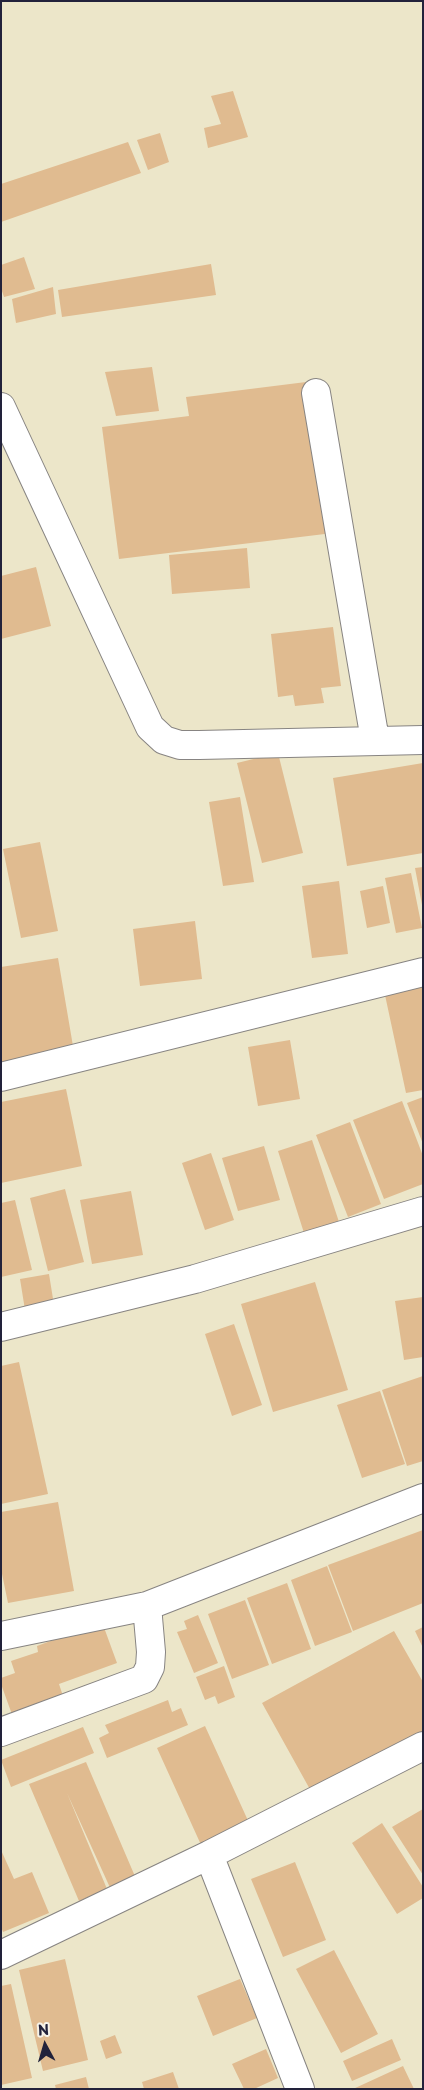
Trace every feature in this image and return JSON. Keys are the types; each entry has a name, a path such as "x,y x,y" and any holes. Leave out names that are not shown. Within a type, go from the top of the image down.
{"street":[{"path":"316,393 375,740"},
{"path":"1,407 150,727 164,740 180,745 423,740"},
{"path":"1,1077 423,972"},
{"path":"1,1327 195,1279 423,1211"},
{"path":"1,1636 147,1606 423,1498"},
{"path":"1,1732 144,1680 151,1660 147,1606"},
{"path":"1,1955 210,1855 423,1746"},
{"path":"210,1855 300,2089"}],"building":[{"path":"233,91 248,137 208,148 204,128 221,124 211,96"},
{"path":"160,133 169,162 148,170 137,140"},
{"path":"128,142 141,173 1,222 1,184"},
{"path":"24,257 35,289 4,297 1,288 1,265"},
{"path":"211,264 216,295 62,317 58,290"},
{"path":"53,287 56,314 16,323 12,299"},
{"path":"152,367 159,411 116,416 105,372"},
{"path":"314,381 333,533 119,559 102,427 189,416 186,397"},
{"path":"247,548 250,588 172,594 169,555"},
{"path":"36,567 51,626 1,639 1,576"},
{"path":"333,627 341,686 321,688 324,703 295,706 293,695 278,697 271,634"},
{"path":"278,753 303,853 262,863 237,763"},
{"path":"423,763 423,853 347,866 333,778"},
{"path":"240,797 254,882 223,886 209,802"},
{"path":"40,842 58,931 21,938 3,849"},
{"path":"423,867 423,905 422,905 415,868"},
{"path":"411,873 422,928 396,933 385,878"},
{"path":"339,881 348,954 312,958 302,886"},
{"path":"383,886 390,923 367,928 360,891"},
{"path":"195,921 202,979 140,986 133,929"},
{"path":"58,958 74,1052 1,1064 1,967"},
{"path":"423,987 423,1090 406,1093 385,995"},
{"path":"290,1040 300,1099 258,1106 248,1047"},
{"path":"66,1089 82,1166 1,1183 1,1102"},
{"path":"423,1097 423,1144 407,1103"},
{"path":"402,1101 423,1156 423,1184 384,1199 353,1120"},
{"path":"350,1122 381,1204 348,1217 316,1135"},
{"path":"312,1140 339,1222 304,1233 278,1151"},
{"path":"264,1146 280,1200 238,1211 222,1158"},
{"path":"211,1153 234,1220 205,1230 182,1163"},
{"path":"65,1189 84,1262 48,1271 30,1198"},
{"path":"131,1191 143,1255 92,1264 80,1200"},
{"path":"15,1200 32,1270 1,1277 1,1203"},
{"path":"49,1274 54,1305 25,1310 20,1279"},
{"path":"315,1282 348,1390 273,1412 241,1304"},
{"path":"423,1297 423,1357 404,1360 395,1301"},
{"path":"234,1324 262,1405 232,1416 205,1334"},
{"path":"19,1362 48,1494 1,1504 1,1366"},
{"path":"423,1376 423,1461 407,1466 382,1390"},
{"path":"380,1391 405,1464 362,1478 337,1405"},
{"path":"58,1502 74,1591 8,1603 1,1569 1,1512"},
{"path":"423,1530 423,1603 353,1631 328,1565"},
{"path":"327,1566 352,1632 315,1646 291,1580"},
{"path":"287,1583 311,1649 272,1664 247,1598"},
{"path":"245,1600 269,1665 232,1679 208,1614"},
{"path":"198,1615 218,1663 194,1673 177,1632 187,1629 184,1621"},
{"path":"102,1622 117,1663 59,1684 65,1702 14,1720 1,1684 1,1678 15,1673 11,1661 38,1652 37,1646"},
{"path":"423,1627 423,1648 415,1631"},
{"path":"394,1631 423,1682 423,1732 312,1793 262,1703"},
{"path":"224,1666 235,1697 218,1704 215,1696 205,1700 196,1677"},
{"path":"168,1700 172,1712 181,1708 188,1725 107,1758 99,1738 109,1733 105,1725"},
{"path":"205,1726 250,1825 202,1847 157,1748"},
{"path":"83,1727 94,1753 11,1787 1,1760"},
{"path":"86,1762 137,1881 112,1892 67,1793 107,1889 79,1901 29,1784"},
{"path":"423,1809 423,1875 392,1827"},
{"path":"382,1823 423,1887 423,1898 397,1914 352,1843"},
{"path":"1,1850 14,1879 32,1872 49,1913 3,1932 1,1927"},
{"path":"295,1862 326,1940 283,1957 251,1879"},
{"path":"334,1950 378,2034 341,2053 296,1969"},
{"path":"65,1959 88,2060 43,2071 19,1970"},
{"path":"240,1979 257,2018 213,2036 197,1996"},
{"path":"11,1984 32,2078 1,2085 1,1986"},
{"path":"115,2035 122,2053 106,2059 100,2041"},
{"path":"392,2039 401,2060 352,2081 343,2061"},
{"path":"266,2049 278,2078 254,2089 244,2089 232,2064"},
{"path":"403,2066 414,2089 353,2089"},
{"path":"173,2072 179,2089 144,2089 142,2082"},
{"path":"86,2077 89,2089 56,2089 55,2085"}]}
